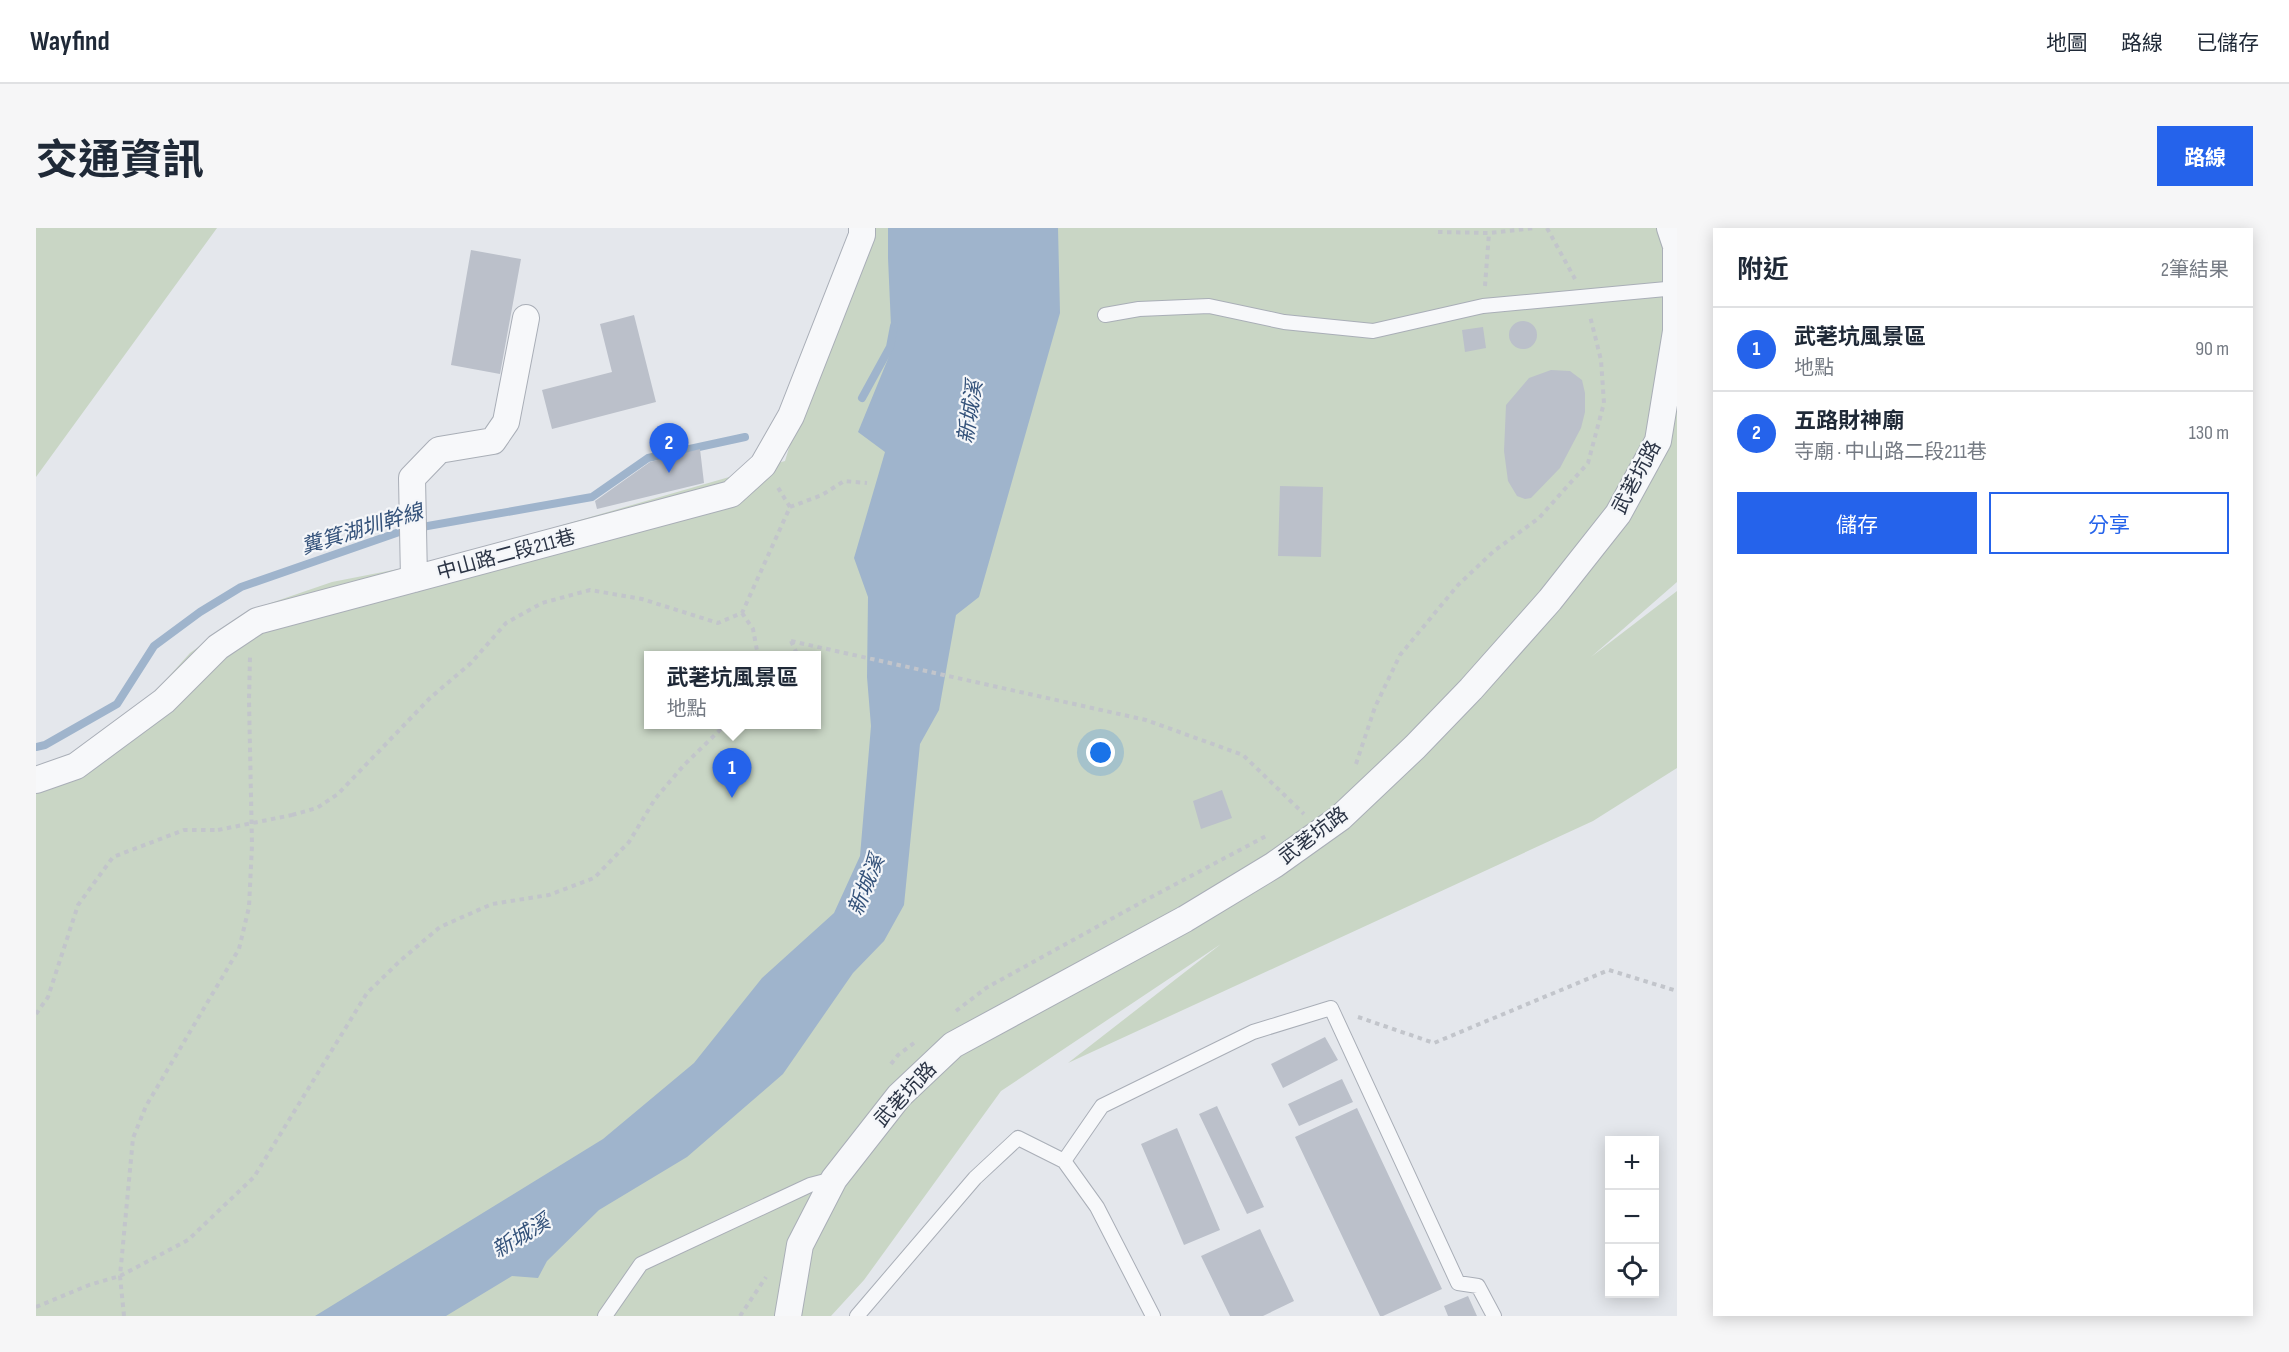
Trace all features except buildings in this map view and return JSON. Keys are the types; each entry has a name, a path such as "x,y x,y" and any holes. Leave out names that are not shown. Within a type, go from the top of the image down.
{"street":[{"name":"中山路二段211巷","path":"36,780 76,766 164,701 218,647 257,621 414,567 731,494 763,465 791,416 862,235 862,228"},
{"name":"武荖坑路","path":"788,1316 800,1245 834,1179 899,1096 953,1045 1185,918 1274,865 1340,818 1472,689 1550,600 1618,514 1658,441 1676,331 1676,246 1670,228"},
{"path":"414,567 412,478 439,450 494,441 506,422 526,318"}],"lane":[{"path":"1105,315 1139,309 1209,306 1284,322 1373,331 1483,306 1677,288"},
{"path":"1064,1161 1102,1106 1253,1032 1331,1008 1458,1283 1478,1286 1494,1316"},
{"path":"857,1316 975,1179 1018,1138 1064,1161 1097,1207 1153,1316"},
{"path":"604,1316 641,1264 810,1185 834,1179"}],"path":[{"path":"1438,232 1489,233 1534,228"},
{"path":"1354,772 1375,707 1400,655 1458,585 1494,551 1539,518 1588,463 1604,403 1601,360 1586,297 1547,228"},
{"path":"1483,306 1489,233"},
{"path":"763,465 790,507"},
{"path":"36,1014 48,997 78,905 114,857 184,830 218,830 317,808 338,794 430,698 471,663 506,623 542,603 590,590 642,599 718,623 742,613 790,507 822,495 844,481 867,483"},
{"path":"742,613 753,629 757,651"},
{"path":"124,1316 120,1276 133,1138 146,1106 239,949 249,907 252,845 250,653 257,621"},
{"path":"796,651 791,641 1146,720 1244,755 1305,815"},
{"path":"36,1307 89,1285 120,1276 188,1240 254,1177 367,993 440,927 492,904 549,895 594,878 629,842 655,799 684,765 721,729"},
{"path":"1295,821 1313,808"},
{"path":"951,1015 986,988 1274,831"},
{"path":"1331,1008 1434,1042 1609,970 1677,991"},
{"path":"885,1073 898,1055 916,1042"},
{"path":"740,1316 769,1272"}],"green space":[{"path":"36,228 217,228 36,477"},
{"path":"850,228 1677,228 1677,582 1591,657 1677,591 1677,768 1593,821 1068,1063 1221,944 1001,1091 864,1280 831,1316 36,1316 36,768 72,754 127,723 190,653 250,610 332,582 434,562 785,461 845,262"}],"water":[{"name":"新城溪","path":"888,228 1058,228 1060,313 979,597 956,615 939,710 920,744 904,905 884,941 853,973 783,1074 687,1157 599,1210 547,1261 538,1278 512,1276 446,1316 315,1316 603,1139 694,1063 762,978 834,913 860,856 871,726 867,677 868,597 854,558 885,452 858,432 892,349"}],"waterway":[{"name":"糞箕湖圳幹線","path":"862,398 890,347 894,326"},
{"name":"糞箕湖圳幹線","path":"36,747 45,745 117,704 154,646 200,612 241,587 405,530 592,497 648,458 745,437"}],"place":[{"name":"五路財神廟","path":"669,473"},
{"name":"武荖坑風景區","path":"732,798"}]}
